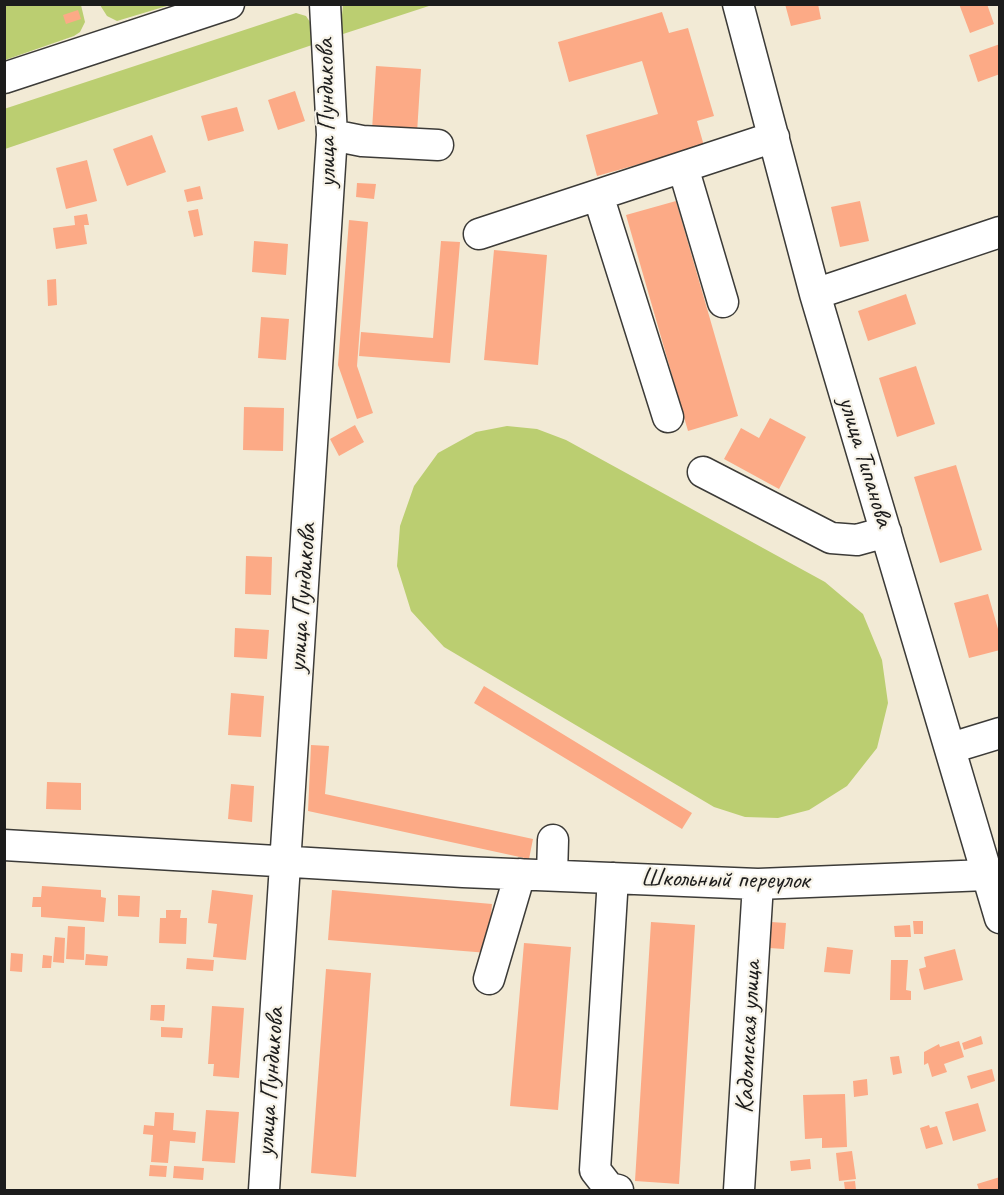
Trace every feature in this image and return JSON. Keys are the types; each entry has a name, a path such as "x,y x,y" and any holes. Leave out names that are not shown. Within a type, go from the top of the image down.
{"street":[{"path":"4,78 229,4"},
{"name":"улица Пундикова","path":"264,1191 332,135 325,4"},
{"name":"улица Типанова","path":"738,4 815,294 951,748 999,918"},
{"path":"332,135 362,141 438,145"},
{"path":"479,234 774,137"},
{"path":"683,167 723,302"},
{"path":"598,195 668,417"},
{"path":"815,294 999,232"},
{"path":"703,472 831,538 857,540 886,532"},
{"path":"951,748 999,733"},
{"path":"552,875 553,840"},
{"name":"Школьный переулок","path":"4,845 463,872 758,884 987,875"},
{"path":"489,980 520,874"},
{"path":"613,878 595,1170 609,1188 618,1191"},
{"name":"Кадомская улица","path":"740,1191 758,884"}],"green space":[{"path":"4,5 81,5 85,22 80,32 74,36 5,60"},
{"path":"100,5 170,5 117,21 107,16"},
{"path":"343,5 432,5 340,35"},
{"path":"296,13 306,16 310,22 312,45 5,149 4,109"},
{"path":"507,426 537,429 566,440 825,582 863,614 882,660 888,703 877,748 847,786 809,810 778,818 745,817 714,807 444,647 411,611 397,566 400,526 414,486 438,453 476,432"}],"building":[{"path":"785,4 818,4 821,19 791,26"},
{"path":"959,4 987,4 994,24 970,33"},
{"path":"78,10 81,19 66,24 63,15"},
{"path":"662,12 669,33 688,28 714,116 697,121 704,146 597,176 586,135 658,114 642,61 569,82 558,42"},
{"path":"1000,44 1000,74 978,82 969,55"},
{"path":"376,66 421,69 417,133 372,130"},
{"path":"295,91 305,121 278,130 268,100"},
{"path":"237,107 244,131 208,141 201,116"},
{"path":"152,135 166,172 127,186 113,149"},
{"path":"87,160 97,201 66,209 56,168"},
{"path":"357,183 376,184 374,199 356,197"},
{"path":"200,186 203,199 187,202 184,190"},
{"path":"676,201 738,416 688,431 626,215"},
{"path":"860,201 869,241 840,247 831,207"},
{"path":"198,209 203,235 194,237 188,211"},
{"path":"87,214 89,225 84,225 87,244 56,249 53,228 75,225 74,216"},
{"path":"349,220 368,222 357,366 373,413 357,419 338,365"},
{"path":"254,241 288,244 286,275 252,272"},
{"path":"441,241 460,242 450,363 359,356 361,332 433,338"},
{"path":"494,250 547,255 538,365 484,360"},
{"path":"56,279 57,305 48,306 47,280"},
{"path":"906,294 916,324 868,341 858,311"},
{"path":"261,317 289,319 286,360 258,358"},
{"path":"916,366 935,424 897,437 879,378"},
{"path":"244,407 284,408 283,451 243,450"},
{"path":"770,418 806,437 779,489 724,459 741,428 759,438"},
{"path":"355,425 364,442 339,456 330,439"},
{"path":"956,465 982,550 940,563 914,477"},
{"path":"246,556 272,557 271,595 245,594"},
{"path":"988,594 1000,636 1000,650 969,658 954,603"},
{"path":"235,628 269,630 267,659 234,657"},
{"path":"484,686 692,813 682,829 474,703"},
{"path":"231,693 264,696 261,737 228,735"},
{"path":"311,745 329,746 325,794 533,839 529,859 308,811"},
{"path":"47,782 81,783 81,810 46,809"},
{"path":"231,784 254,786 252,822 228,819"},
{"path":"42,886 101,890 101,897 106,898 104,922 41,917 41,907 32,907 33,897 41,897"},
{"path":"212,890 253,895 246,960 213,957 217,924 208,923"},
{"path":"332,890 492,904 488,953 328,940"},
{"path":"118,895 140,896 139,917 118,916"},
{"path":"166,910 181,910 180,918 187,918 186,944 159,943 160,918 166,918"},
{"path":"913,921 923,921 923,934 914,934"},
{"path":"651,922 695,925 679,1184 635,1181"},
{"path":"771,922 786,923 784,949 769,948"},
{"path":"910,925 911,937 895,937 894,926"},
{"path":"68,926 85,927 84,960 66,959"},
{"path":"55,937 65,938 64,963 53,962"},
{"path":"524,943 571,947 558,1110 510,1106"},
{"path":"827,947 853,950 850,974 824,972"},
{"path":"955,949 963,980 924,990 919,969 926,967 924,957"},
{"path":"11,953 23,954 22,972 10,971"},
{"path":"86,954 108,956 107,966 85,965"},
{"path":"43,955 52,956 51,968 42,968"},
{"path":"187,958 214,960 213,971 186,969"},
{"path":"891,960 908,960 906,990 911,991 911,1000 890,1000"},
{"path":"326,969 371,973 356,1177 311,1173"},
{"path":"151,1005 165,1005 164,1021 150,1020"},
{"path":"212,1006 244,1008 239,1078 213,1076 214,1064 208,1064"},
{"path":"161,1027 183,1028 182,1038 161,1037"},
{"path":"981,1036 983,1044 964,1050 962,1043"},
{"path":"959,1041 964,1057 944,1064 947,1072 932,1077 928,1063 924,1065 924,1052 939,1044 940,1047"},
{"path":"899,1056 902,1073 893,1075 890,1057"},
{"path":"992,1069 995,1081 971,1089 967,1076"},
{"path":"867,1079 868,1095 854,1097 853,1081"},
{"path":"845,1094 847,1147 822,1148 822,1138 805,1139 803,1095"},
{"path":"978,1103 986,1131 953,1141 945,1112"},
{"path":"206,1110 239,1112 235,1163 202,1161"},
{"path":"155,1112 174,1113 173,1130 196,1132 195,1143 170,1141 168,1163 151,1162 153,1135 143,1134 144,1125 154,1126"},
{"path":"929,1125 930,1128 937,1126 943,1144 926,1149 920,1128"},
{"path":"852,1151 856,1179 839,1181 836,1153"},
{"path":"810,1159 811,1169 791,1171 790,1161"},
{"path":"150,1165 167,1166 166,1177 149,1176"},
{"path":"174,1166 204,1168 203,1180 173,1178"},
{"path":"1000,1177 1000,1190 979,1190 977,1184"},
{"path":"855,1181 856,1190 845,1190 844,1182"}]}
